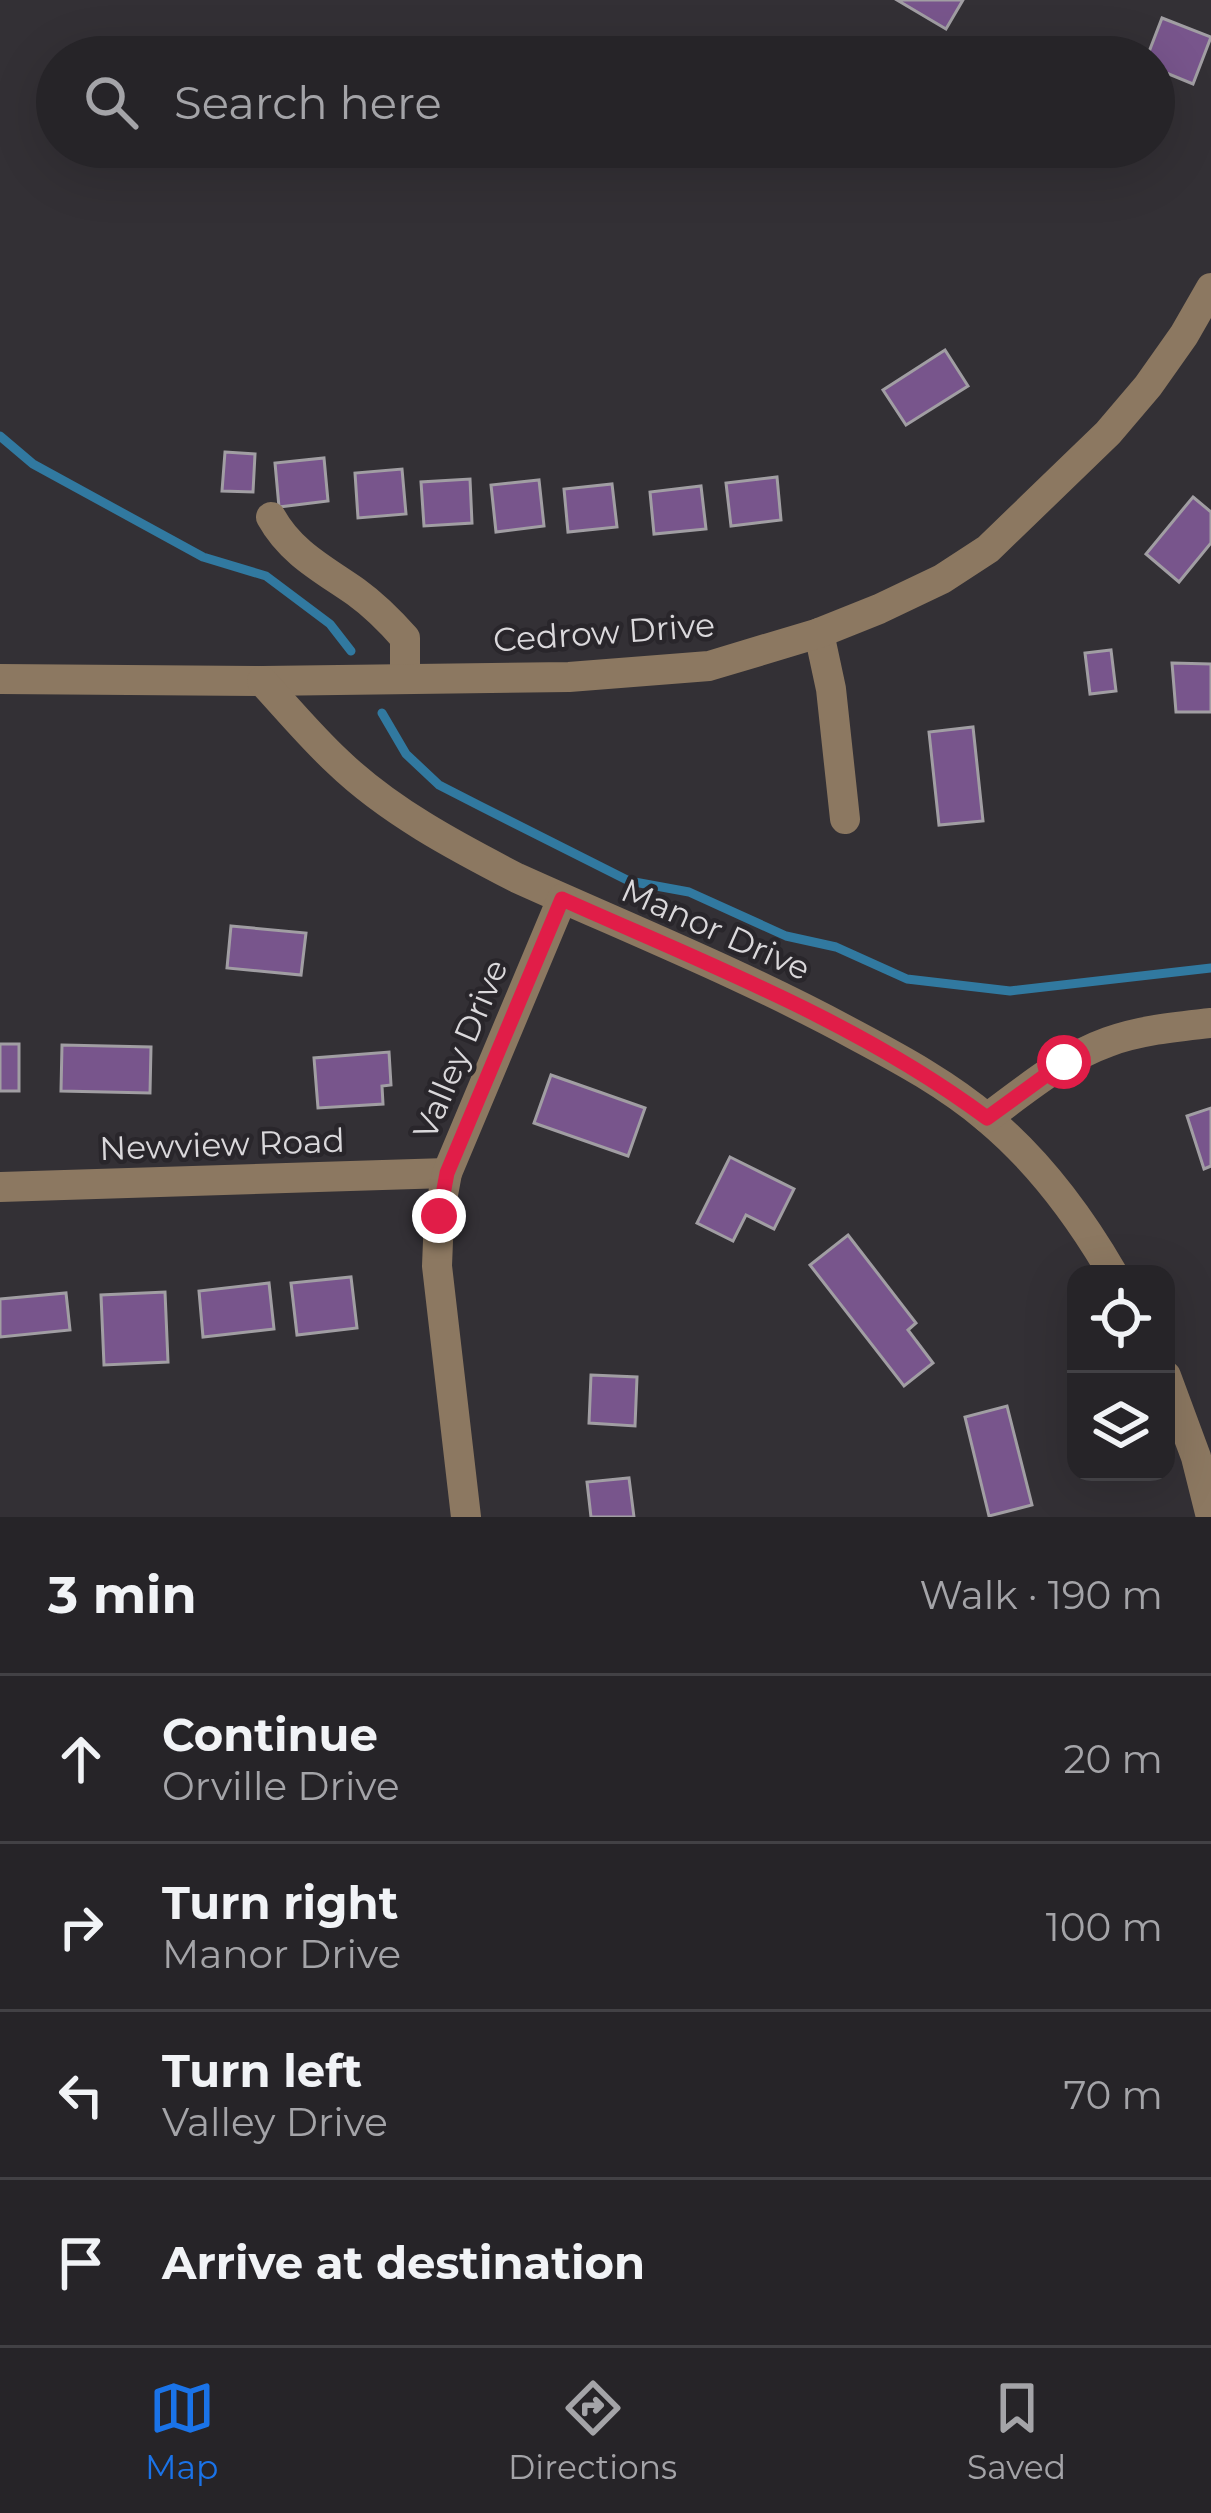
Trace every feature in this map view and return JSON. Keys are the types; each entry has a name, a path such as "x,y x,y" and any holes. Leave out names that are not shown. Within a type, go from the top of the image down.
{"street":[{"name":"Cedrow Drive","path":"0,679 569,676 709,665 819,633 942,579 988,549 1108,434 1184,335 1211,288"},
{"path":"271,517 281,535 307,561 358,594 405,638 405,679"},
{"path":"819,633 831,689 845,819"},
{"name":"Manor Drive","path":"262,681 339,764 467,852 828,1020 943,1085 1018,1146 1077,1218 1107,1265"},
{"name":"Valley Drive","path":"466,1517 437,1266 439,1216 447,1173 562,899"},
{"path":"987,1118 1064,1062 1108,1041 1211,1023"},
{"name":"Newview Road","path":"0,1186 447,1173"},
{"path":"1175,1400 1196,1456 1211,1517"}],"building":[{"path":"897,0 963,0 946,29"},
{"path":"1162,18 1211,37 1193,84 1175,77 1175,36 1155,36"},
{"path":"945,350 968,386 906,425 883,390"},
{"path":"225,452 255,454 253,492 222,491"},
{"path":"324,458 328,501 279,507 275,463"},
{"path":"402,469 406,514 358,518 355,473"},
{"path":"777,477 781,520 731,526 726,483"},
{"path":"470,479 472,523 424,526 421,482"},
{"path":"539,480 544,526 496,532 491,485"},
{"path":"612,484 617,527 568,532 564,489"},
{"path":"701,486 706,529 654,534 650,492"},
{"path":"1193,497 1211,512 1211,543 1179,582 1146,554"},
{"path":"1111,650 1116,691 1090,694 1085,653"},
{"path":"1172,663 1211,664 1211,712 1176,712"},
{"path":"973,727 983,821 939,825 929,732"},
{"path":"231,926 306,933 301,975 227,968"},
{"path":"0,1044 19,1044 19,1091 0,1091"},
{"path":"62,1045 151,1047 150,1093 61,1091"},
{"path":"389,1052 391,1085 382,1086 383,1104 318,1108 314,1058"},
{"path":"551,1075 645,1108 628,1156 534,1123"},
{"path":"1211,1108 1211,1166 1204,1169 1187,1116"},
{"path":"730,1157 794,1189 774,1229 746,1215 733,1241 697,1223"},
{"path":"848,1235 916,1323 908,1330 933,1363 904,1386 810,1265"},
{"path":"351,1277 357,1328 297,1335 291,1283"},
{"path":"269,1283 274,1329 203,1337 199,1291"},
{"path":"165,1292 168,1362 104,1365 101,1295"},
{"path":"66,1293 70,1330 0,1337 0,1299"},
{"path":"591,1375 637,1377 635,1426 589,1423"},
{"path":"1007,1406 1032,1505 989,1516 965,1417"},
{"path":"629,1478 634,1517 591,1517 587,1482"}],"waterway":[{"path":"0,436 33,464 203,557 266,576 330,624 351,651"},
{"path":"382,713 406,754 439,785 480,806 629,881 689,892 786,936 836,947 907,979 1010,991 1211,968"}],"route":[{"path":"439,1216 447,1173 562,899 828,1020 943,1085 987,1118 1064,1062"}]}
